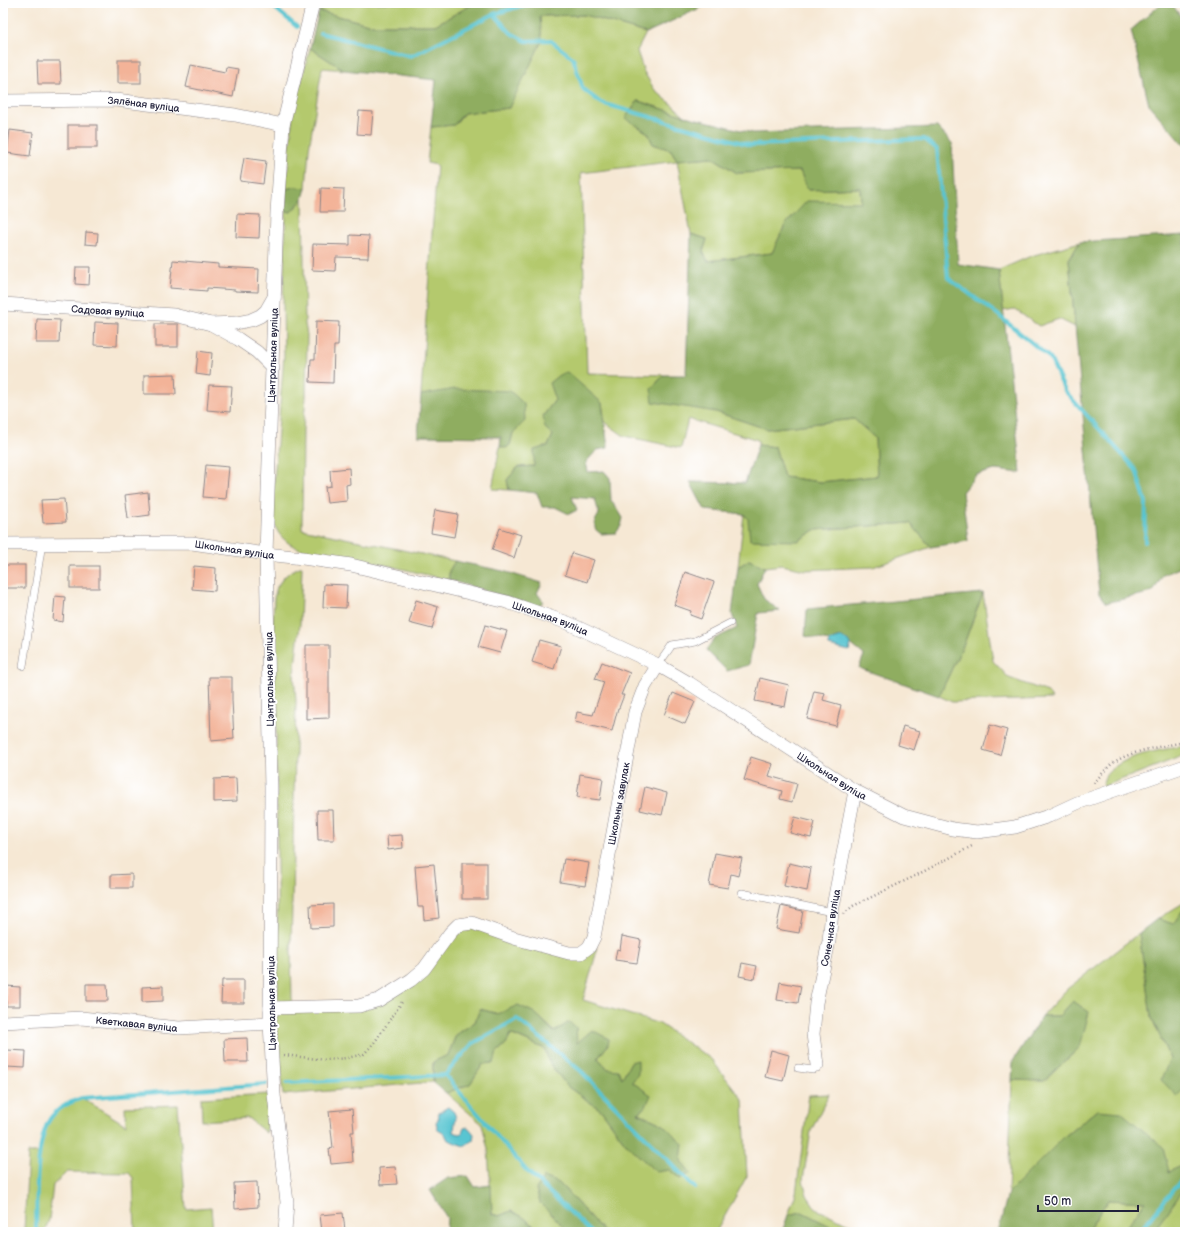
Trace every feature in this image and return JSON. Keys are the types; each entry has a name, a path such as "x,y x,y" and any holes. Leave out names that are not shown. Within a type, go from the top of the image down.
{"street":[{"name":"Цэнтральная вуліца","path":"285,1232 287,1202 274,1095 270,1023 271,788 266,554 273,368 274,297 283,125 313,3"},
{"name":"Зялёная вуліца","path":"3,101 116,100 235,115 283,125"},
{"name":"Садовая вуліца","path":"211,324 236,323 251,320 260,316 266,310 274,297"},
{"name":"Садовая вуліца","path":"3,304 174,315 211,324 238,339 257,352 273,368"},
{"name":"Школьная вуліца","path":"3,544 192,543 351,565 507,602 568,623 658,665 689,683 855,791 904,816 953,829 977,832 1015,827 1185,766"},
{"name":"Школьны завулак","path":"270,1008 358,1006 379,1000 411,980 424,969 450,933 458,925 472,923 514,938 569,953 581,953 589,947 594,937 634,712 645,686 658,665"},
{"name":"Сонечная вуліца","path":"817,1065 813,1034 816,1003 829,941 832,912 855,791"},
{"name":"Кветкавая вуліца","path":"3,1022 81,1018 180,1028 270,1023"}],"lane":[{"path":"23,666 42,543"},
{"path":"658,665 672,645 695,641 730,623"},
{"path":"742,893 832,912"},
{"path":"798,1068 813,1070 817,1065"}],"path":[{"path":"1091,786 1101,774 1116,762 1136,753 1185,742"},
{"path":"832,912 844,915 853,906 913,878 971,847 977,843 977,832"},
{"path":"272,1054 326,1060 347,1058 364,1054 374,1043 403,1000"}],"green space":[{"path":"321,3 475,3 435,25 372,25 319,11"},
{"path":"475,3 711,3 646,33 585,15 540,16 542,41 509,108 464,113 454,125 431,127 436,80 344,70 310,48 319,11 372,25 435,25"},
{"path":"1162,3 1171,3 1185,22 1185,146 1149,105 1131,30"},
{"path":"584,15 646,33 637,51 644,72 654,89 685,116 638,101 626,118 648,133 653,144 671,150 677,160 712,157 737,173 800,171 808,190 860,188 861,202 785,225 772,253 708,261 703,252 707,239 691,234 677,161 581,173 587,373 664,375 651,389 767,429 854,419 875,438 877,476 821,482 784,477 775,447 758,445 758,440 688,419 681,448 624,436 605,422 602,403 555,400 543,416 553,435 548,446 534,466 518,467 507,480 509,490 492,489 500,446 506,448 510,445 513,433 525,421 421,395 437,165 427,163 431,127 454,125 464,113 509,108 540,16"},
{"path":"310,48 344,70 322,68 309,149 306,188 295,187 286,189 293,112"},
{"path":"638,101 685,116 753,133 937,127 952,143 958,264 999,270 1021,473 995,470 976,475 962,492 968,541 931,547 910,523 815,530 798,541 750,540 748,519 744,514 705,510 690,482 745,483 758,445 775,447 784,477 821,482 877,476 875,438 854,419 767,429 716,412 653,402 651,389 664,375 686,375 691,234 707,239 703,252 708,261 772,253 785,225 807,201 861,202 860,188 808,190 800,171 737,173 712,157 677,160 671,150 653,144 648,133 625,118"},
{"path":"295,187 306,188 303,199 291,212 286,211 286,189"},
{"path":"303,199 305,324 307,335 306,397 303,429 302,529 455,561 449,571 449,580 365,560 300,549 286,541 279,533 275,525 272,506 284,355 283,305 286,211 291,212"},
{"path":"1185,235 1185,569 1179,568 1163,575 1153,592 1106,603 1099,594 1069,259 1080,242"},
{"path":"1080,242 1069,259 1075,327 1059,319 1039,326 1014,309 1003,311 999,270 1031,256"},
{"path":"567,372 602,403 608,448 597,450 586,462 588,472 604,471 610,478 611,501 623,518 621,526 616,533 601,534 595,529 595,521 599,514 595,499 572,497 577,510 569,514 555,507 542,507 537,493 509,490 507,480 518,467 534,466 534,450 548,446 553,435 545,428 543,416 555,400 549,383 559,375"},
{"path":"455,389 510,391 524,404 525,421 513,433 510,445 506,448 500,446 501,437 418,436 421,395"},
{"path":"744,514 748,518 798,541 815,530 910,523 931,547 873,567 805,570 782,565 765,567 749,560 738,567"},
{"path":"749,560 765,567 757,584 764,599 780,611 758,613 749,665 727,671 706,650 714,639 737,628 732,614 738,567"},
{"path":"455,561 503,571 542,583 537,593 543,601 539,607 449,580 449,571"},
{"path":"302,566 300,624 294,674 296,701 291,953 292,1000 289,1004 281,1004 278,1001 276,710 273,623 274,598 277,587 283,578 291,571"},
{"path":"983,593 993,661 1009,678 1048,692 1052,699 952,702 939,696 965,641"},
{"path":"983,593 965,641 939,696 859,668 864,655 842,637 829,641 805,636 807,609"},
{"path":"1185,746 1185,755 1102,787 1106,775 1122,762 1143,754"},
{"path":"1185,902 1185,909 1173,924 1157,919"},
{"path":"1185,909 1185,1088 1177,1096 1161,1080 1170,1059 1151,1016 1139,933 1157,919 1173,924"},
{"path":"474,928 583,958 598,947 583,1000 660,1024 711,1059 743,1100 747,1176 716,1232 604,1232 559,1183 540,1203 569,1232 536,1232 537,1229 523,1217 511,1211 499,1216 492,1214 488,1149 482,1124 446,1093 470,1084 483,1064 506,1044 510,1034 545,1049 550,1064 568,1087 601,1110 626,1144 681,1161 664,1125 638,1113 646,1106 632,1082 631,1062 622,1078 608,1069 598,1058 608,1045 577,1043 555,1032 535,1013 498,1014 480,1009 475,1022 456,1035 448,1055 433,1062 433,1082 283,1095 276,1028 277,1015 281,1011 380,1004 460,929"},
{"path":"1139,933 1151,1016 1170,1059 1176,1096 1185,1088 1185,1164 1169,1173 1097,1110 1065,1136 1008,1193 1012,1080 1044,1081 1080,1047 1059,1016 1042,1016 1067,989"},
{"path":"1073,1001 1089,1012 1080,1047 1044,1081 1012,1080 1013,1061 1042,1016 1059,1016"},
{"path":"518,1005 535,1013 554,1032 569,1022 576,1027 577,1043 592,1030 609,1039 608,1045 598,1058 608,1069 618,1070 622,1078 631,1062 638,1060 638,1074 632,1082 651,1095 646,1106 638,1113 664,1125 683,1144 681,1161 691,1173 680,1179 669,1170 656,1172 626,1144 601,1110 568,1087 550,1064 545,1049 511,1034 506,1044 497,1052 494,1063 483,1064 470,1084 446,1093 433,1082 433,1062 448,1055 456,1035 475,1022 480,1009 498,1014"},
{"path":"269,1094 270,1116 266,1133 248,1118 202,1121 201,1098"},
{"path":"829,1094 811,1131 803,1180 807,1195 816,1209 866,1231 880,1232 841,1232 802,1212 788,1215 796,1193 809,1095"},
{"path":"82,1098 126,1125 125,1107 178,1105 186,1209 211,1207 213,1232 135,1232 133,1178 129,1173 67,1172 53,1185 49,1220 44,1232 24,1232 28,1153 39,1153 48,1125 55,1113 72,1101"},
{"path":"1097,1110 1121,1112 1163,1147 1169,1172 1185,1164 1185,1188 1157,1226 1163,1232 1123,1232 1145,1202 1108,1200 1087,1232 998,1232 1008,1193 1065,1136"},
{"path":"468,1176 475,1187 491,1185 492,1214 499,1216 511,1211 523,1217 537,1229 536,1232 446,1232 447,1218 430,1190 448,1178"},
{"path":"544,1177 559,1183 604,1232 569,1232 540,1203 536,1189"},
{"path":"1185,1188 1185,1232 1163,1232 1157,1226"},
{"path":"1108,1200 1145,1202 1123,1232 1087,1232"},
{"path":"802,1212 841,1232 782,1232 788,1215"}],"water":[{"path":"842,637 851,644 849,651 829,646 829,641"},
{"path":"448,1107 454,1112 456,1118 454,1132 459,1134 462,1133 464,1128 468,1127 474,1134 473,1140 464,1146 448,1140 445,1134 438,1130 436,1122 439,1118 438,1113"}],"building":[{"path":"118,60 141,60 141,83 118,83"},
{"path":"37,61 60,61 61,84 38,84"},
{"path":"191,65 225,72 226,67 238,69 233,97 186,87"},
{"path":"359,111 373,112 371,135 357,134"},
{"path":"68,125 97,125 97,148 68,148"},
{"path":"10,130 33,133 30,156 7,153"},
{"path":"244,158 266,161 263,184 240,181"},
{"path":"321,188 344,189 343,212 320,212"},
{"path":"237,214 260,215 259,238 236,237"},
{"path":"86,232 98,233 97,245 85,244"},
{"path":"350,235 369,236 368,258 336,257 335,271 312,270 313,244 350,245"},
{"path":"173,260 218,264 218,267 259,269 258,292 207,288 207,291 170,288"},
{"path":"76,267 90,267 89,285 75,284"},
{"path":"37,319 60,320 59,343 36,343"},
{"path":"316,321 339,322 338,346 334,346 333,383 310,382 311,359 315,359"},
{"path":"95,322 118,323 117,346 94,345"},
{"path":"155,324 178,324 178,347 155,347"},
{"path":"198,351 212,353 210,376 196,374"},
{"path":"175,374 176,394 144,394 144,375"},
{"path":"209,385 232,386 230,412 207,410"},
{"path":"206,465 229,467 226,499 203,497"},
{"path":"349,468 350,484 346,485 347,501 327,503 325,487 331,486 330,470"},
{"path":"148,492 150,515 128,518 125,495"},
{"path":"64,499 66,522 43,523 41,500"},
{"path":"435,510 458,514 454,537 431,533"},
{"path":"500,528 521,535 514,558 492,550"},
{"path":"572,553 594,560 587,582 565,575"},
{"path":"3,565 25,565 25,588 3,588"},
{"path":"70,566 99,566 99,588 70,588"},
{"path":"194,566 216,568 215,591 192,589"},
{"path":"685,572 714,582 701,619 690,615 691,611 674,605"},
{"path":"324,584 347,585 346,608 323,607"},
{"path":"55,596 65,597 63,622 53,620"},
{"path":"416,600 438,607 432,629 409,623"},
{"path":"485,625 507,631 500,653 478,647"},
{"path":"539,640 561,646 554,669 532,662"},
{"path":"306,645 329,645 329,718 306,719"},
{"path":"602,662 630,673 621,695 624,695 618,708 612,731 575,722 577,712 593,715 604,682 595,679"},
{"path":"209,677 232,677 234,739 211,741"},
{"path":"760,678 789,685 785,707 755,701"},
{"path":"814,691 825,693 823,700 841,705 836,726 807,719"},
{"path":"673,693 695,702 685,724 664,715"},
{"path":"990,725 1007,730 1000,755 983,750"},
{"path":"903,726 920,731 914,750 898,745"},
{"path":"751,757 773,764 769,776 797,784 792,802 780,799 782,791 744,780"},
{"path":"580,774 603,778 600,800 577,797"},
{"path":"236,778 237,801 214,802 214,779"},
{"path":"645,787 667,793 662,815 640,810"},
{"path":"317,810 333,810 334,840 318,840"},
{"path":"795,817 815,822 811,838 790,833"},
{"path":"402,835 403,848 388,850 387,836"},
{"path":"715,853 742,858 738,876 731,874 728,888 709,885"},
{"path":"564,859 589,863 585,886 560,882"},
{"path":"462,863 487,863 487,899 462,899"},
{"path":"789,863 811,868 807,891 784,886"},
{"path":"434,864 439,918 424,920 423,907 418,907 415,866"},
{"path":"132,874 132,888 111,888 111,875"},
{"path":"333,904 333,927 311,928 310,905"},
{"path":"781,906 803,911 799,933 776,929"},
{"path":"622,936 641,940 637,963 615,960 617,949 620,950"},
{"path":"742,963 757,966 754,979 739,976"},
{"path":"222,980 244,980 244,1003 221,1003"},
{"path":"780,982 801,986 798,1003 777,1000"},
{"path":"86,984 107,984 108,1001 86,1001"},
{"path":"6,986 20,987 20,1006 6,1006"},
{"path":"163,986 163,1001 142,1002 142,987"},
{"path":"247,1038 248,1062 225,1062 224,1039"},
{"path":"7,1050 26,1051 25,1068 6,1067"},
{"path":"771,1050 789,1055 783,1081 765,1077"},
{"path":"352,1109 354,1132 351,1132 353,1162 331,1164 329,1149 333,1148 329,1111"},
{"path":"395,1167 397,1184 380,1185 379,1168"},
{"path":"257,1182 258,1207 235,1209 234,1183"},
{"path":"343,1213 345,1230 322,1232 320,1215"}],"waterway":[{"path":"269,3 297,27"},
{"path":"320,33 411,56 494,14 531,3"},
{"path":"494,14 511,33 526,41 550,40 573,58 583,89 601,103 750,145 924,139 937,149 948,278 997,314 1050,358 1065,391 1136,470 1146,502 1145,542"},
{"path":"445,1075 472,1044 517,1019 581,1071 695,1188"},
{"path":"287,1083 445,1075 526,1170 591,1232"},
{"path":"36,1232 38,1170 42,1138 53,1115 63,1107 82,1098 266,1084"},
{"path":"1139,1232 1185,1175"}]}
